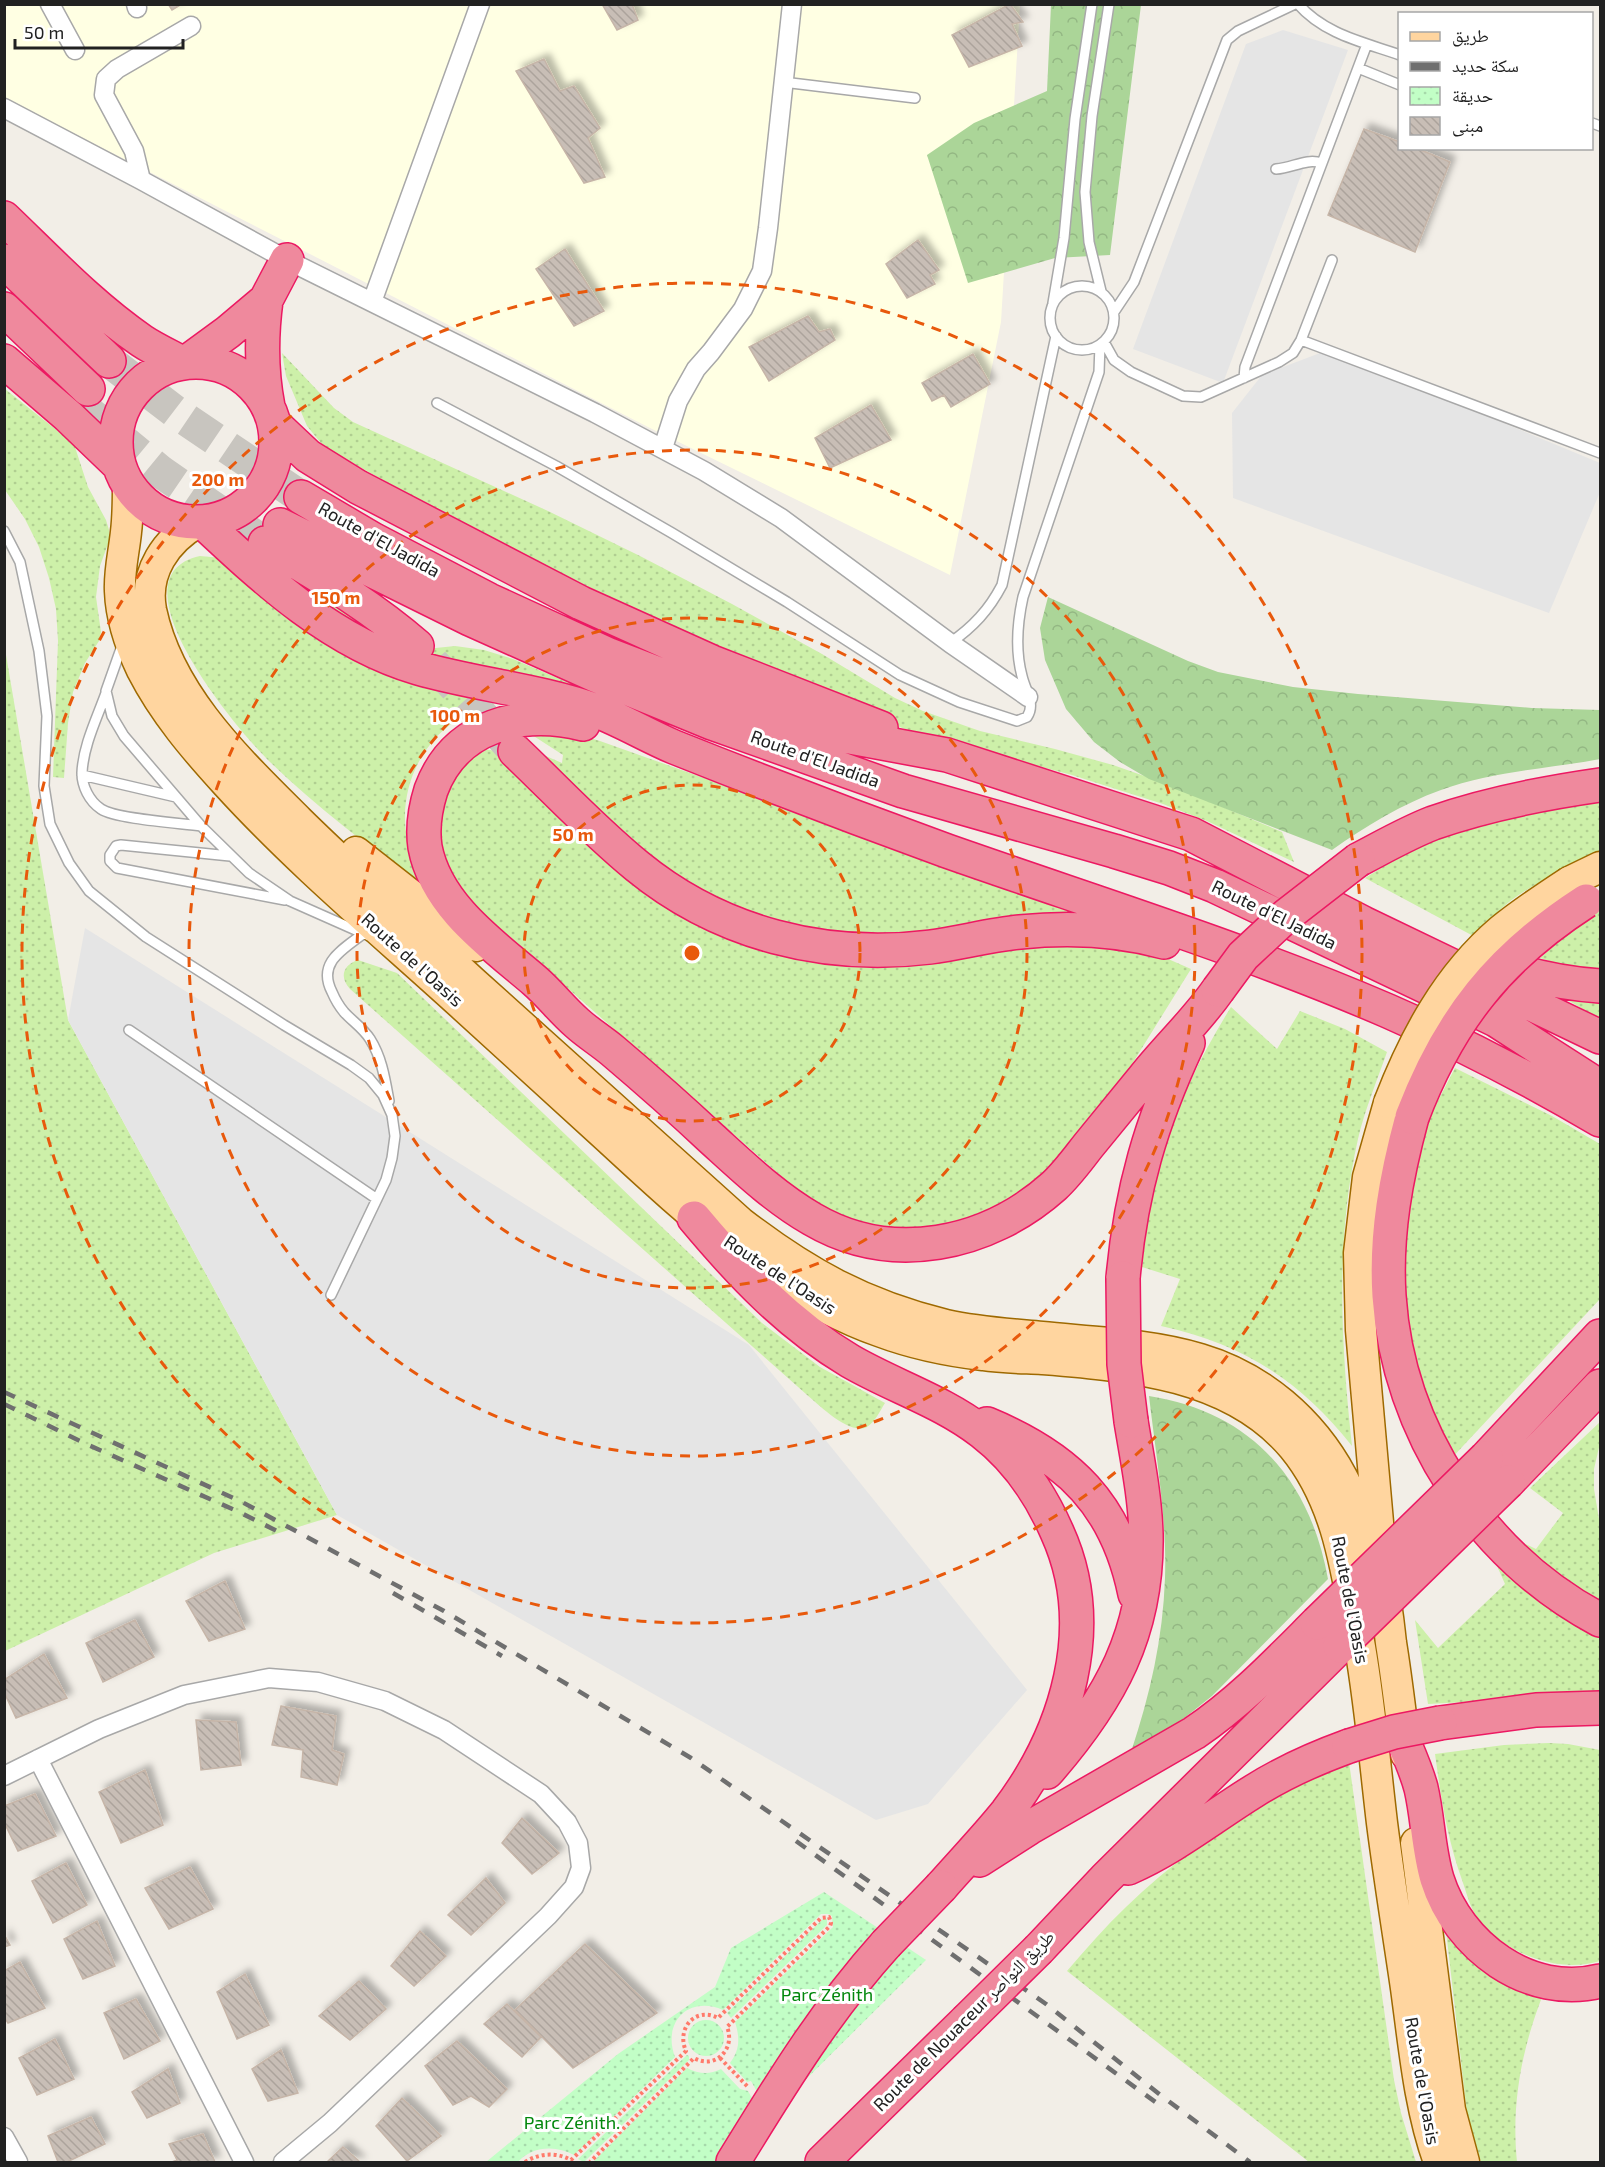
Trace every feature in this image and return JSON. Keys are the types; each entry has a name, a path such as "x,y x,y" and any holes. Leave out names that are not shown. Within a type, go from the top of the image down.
{"highway":[{"path":"4,218 88,299 123,328 144,343 185,363"},
{"path":"4,361 68,416 123,475 138,498 151,508 181,521 201,522 220,519 236,512 261,489 274,458 276,441 262,364 261,343 266,300 287,260"},
{"path":"4,261 109,361"},
{"path":"185,363 228,332 266,300"},
{"path":"4,309 82,396 4,340"},
{"path":"123,475 116,448 116,431 120,415 138,386 151,375 166,368 185,363 215,364 241,376 252,385 271,416 308,456 358,487 580,603 712,662 947,755"},
{"name":"Route d'El Jadida","path":"301,497 374,540 489,600 609,655 726,700 823,732 947,755 1191,834 1363,923"},
{"path":"201,522 302,608 354,642 415,667 469,681 522,690 599,712 670,745 947,850 1147,918 1313,981 1388,1011 1461,1045 1534,1081 1600,1120"},
{"name":"Route d'El Jadida","path":"417,646 387,620 273,534 595,675 712,723 903,791 1169,868 1215,886 1496,1020 1600,1087"},
{"path":"670,745 572,722 532,717 506,722 484,730 465,741 438,773 430,792 424,814 423,835 433,874 458,910 487,941 548,993 576,1023 641,1074 760,1183 834,1231 880,1244 904,1246 928,1245 975,1234 998,1225 1038,1199 1062,1177 1209,1002 1243,956 1287,915 1358,860 1432,824 1510,801 1600,785"},
{"path":"515,751 638,867 699,907 766,936 827,947 890,950 953,944 1018,932 1087,930 1155,940 1250,967 1313,981"},
{"path":"1585,892 1512,958 1477,997 1452,1032 1437,1059 1400,1110 1400,1162 1390,1227 1389,1296 1400,1365 1410,1398 1438,1460 1455,1488 1495,1540 1544,1584 1600,1620"},
{"path":"1363,923 1442,943 1521,973 1549,980 1600,986"},
{"path":"1363,923 1600,1036"},
{"path":"733,2163 823,2020 885,1944 941,1887 1007,1811 1042,1778 1100,1705 1121,1662 1137,1617 1144,1575 1146,1532 1123,1354 1123,1278 1126,1238 1142,1161 1168,1086 1209,1002"},
{"path":"694,1218 744,1276 801,1328 851,1361 959,1416 1001,1448 1035,1489 1061,1539 1074,1586 1077,1634 1071,1683 1064,1706 1044,1750 1007,1811"},
{"path":"1497,1470 1600,1336"},
{"path":"941,1887 1029,1828 1213,1720 1248,1691 1317,1623 1600,1386"},
{"path":"959,1416 985,1423 1032,1446 1074,1476 1088,1491 1100,1506 1121,1546 1131,1576 1137,1617"},
{"name":"Route de Nouaceur طريق النواصر","path":"822,2163 1341,1646 1497,1470"},
{"path":"1105,1879 1150,1859 1172,1846 1270,1781 1309,1761 1349,1746 1394,1732 1479,1717 1536,1710 1600,1708"},
{"path":"1479,1717 1518,1724 1574,1726 1600,1731"},
{"path":"1405,1745 1421,1789 1431,1857 1437,1879 1445,1900 1471,1938 1501,1964 1533,1978 1565,1984 1600,1981"}],"main road":[{"name":"Route de l'Oasis","path":"123,475 127,528 120,582 122,612 127,633 157,697 202,757 282,841 694,1218 802,1294 843,1317 882,1333 940,1348 986,1356 1136,1368 1173,1377 1211,1389 1242,1404 1268,1423 1290,1444 1311,1473 1325,1498 1337,1529 1346,1565 1369,1702 1382,1821 1422,2096 1439,2163"},
{"name":"Route de l'Oasis","path":"201,522 176,537 159,558 151,584 152,610 170,660 196,707 230,749 266,787 384,902 740,1222 804,1269 855,1296 901,1313 948,1325 1008,1334 1164,1350 1200,1358 1229,1369 1263,1388 1288,1407 1310,1429 1343,1478 1355,1506 1384,1595 1405,1745 1440,2041 1450,2110 1464,2163"},
{"path":"266,787 321,824 576,1023"},
{"path":"1585,892 1600,867"},
{"path":"1384,1595 1361,1330 1359,1253 1368,1177 1400,1110"}],"street":[{"path":"50,4 75,50"},
{"path":"372,302 480,4"},
{"path":"663,448 678,401 696,369 743,309 762,271 792,4"},
{"path":"141,180 131,144 104,95 106,80 117,69 191,26"},
{"path":"4,108 287,260 663,448 781,518 950,643 1028,697"},
{"path":"4,1776 99,1729 184,1695 269,1678 292,1679 318,1682 385,1701 444,1730 541,1794 567,1822 578,1843 580,1868 574,1887 548,1916 330,2123 284,2163"},
{"path":"38,1759 244,2163"},
{"path":"4,2137 18,2163"}],"lane":[{"path":"1053,303 1066,290 1075,286 1093,287 1101,291 1112,304 1113,329 1102,344 1093,349 1076,350 1056,336 1050,320 1064,238 1075,119 1092,4"},
{"path":"1101,291 1089,242 1085,192 1092,116 1109,4"},
{"path":"1114,312 1136,276 1227,40 1238,31 1297,4 1320,24 1398,54"},
{"path":"1244,378 1245,367 1367,44"},
{"path":"1358,68 1398,84"},
{"path":"783,82 915,98"},
{"path":"1276,169 1288,168 1305,161 1322,163"},
{"path":"1102,344 1122,367 1183,396 1201,397 1286,358 1298,347 1332,260"},
{"path":"950,643 982,616 1002,585 1056,336"},
{"path":"1301,339 1600,453"},
{"path":"437,402 556,466 662,528 787,602 900,675 929,690 1017,721 1023,720 1031,707 1019,664 1017,647 1019,614 1099,372 1102,344"},
{"path":"4,531 20,562 39,651 47,716 44,786 50,824 69,863 89,891 146,937 369,1078 383,1095 392,1115"},
{"path":"127,633 87,749 82,775 87,794 101,809 110,813 201,826"},
{"path":"106,691 108,705 118,727 201,826 249,873 290,901 398,947"},
{"path":"82,775 177,797"},
{"path":"230,856 121,845 116,846 110,855 110,861 117,868 290,901"},
{"path":"331,1295 377,1198 392,1158 395,1136 378,1053 369,1037 337,1003 328,984 326,973 332,959 363,934"},
{"path":"129,1030 377,1198"}],"path":[{"path":"525,2163 535,2157 546,2155 562,2156 571,2160 686,2051 682,2042 682,2033 691,2019 706,2014 718,2018 821,1918 830,1917 830,1926 727,2027 730,2039 720,2058 705,2062 694,2058 590,2163"},
{"path":"720,2058 746,2086 751,2087 754,2094"}],"shaded area":[{"path":"5,5 1020,5 1001,322 950,575 648,427 5,98"},
{"path":"1283,30 1348,50 1223,383 1133,349 1246,44"},
{"path":"1328,350 1600,463 1600,492 1549,613 1233,498 1232,413 1262,375"},
{"path":"85,928 749,1345 1027,1690 928,1804 876,1820 337,1515 68,1020"}],"green space":[{"path":"1051,5 1141,5 1110,255 1055,258 968,283 927,155 974,123 1047,91"},
{"path":"282,353 334,408 353,422 548,511 640,556 822,654 895,698 923,711 980,731 1113,765 1170,785 1282,832 1294,862 1207,821 1163,804 1072,775 921,735 876,718 642,613 538,562 325,448 307,426 286,376"},
{"path":"5,389 75,447 88,487 109,530 109,541 100,566 96,597 101,632 99,641 85,663 73,692 64,778 53,777 58,641 56,609 39,547 25,519 5,490"},
{"path":"200,556 222,558 501,701 471,712 450,724 436,737 415,769 409,787 405,824 409,848 425,882 418,886 288,779 254,745 210,689 188,655 173,622 167,592 175,569"},
{"path":"286,568 426,649 455,646 484,650 513,659 597,695 404,656 278,575"},
{"path":"1048,597 1188,661 1218,672 1293,687 1358,694 1532,708 1600,710 1600,759 1500,774 1441,790 1385,816 1332,850 1149,779 1120,762 1094,742 1066,709 1045,660 1040,628"},
{"path":"4,643 68,1020 337,1515 214,1553 5,1651"},
{"path":"529,733 583,736 600,741 1083,913 856,939 739,914 655,863 532,750 562,763 563,755"},
{"path":"480,748 495,751 767,951 819,962 878,965 940,962 1033,944 1065,941 1159,955 1191,969 1091,1130 1075,1149 998,1210 927,1230 879,1227 857,1221 835,1213 797,1190 481,912 456,882 440,857 436,800 441,787"},
{"path":"1600,800 1600,854 1548,878 1515,897 1488,923 1477,938 1365,878 1406,853 1466,826"},
{"path":"1600,909 1600,970 1562,965 1540,958 1580,923"},
{"path":"358,960 397,973 762,1323 820,1367 885,1403 872,1422 860,1429 844,1423 827,1412 350,989 344,980 344,972 349,965"},
{"path":"1559,995 1600,998 1600,1019"},
{"path":"1231,1007 1277,1049 1300,1011 1345,1029 1387,1052 1358,1139 1346,1215 1342,1292 1343,1331 1352,1446 1312,1402 1268,1368 1218,1343 1161,1326 1180,1279 1142,1267 1153,1196 1170,1131 1196,1069"},
{"path":"1455,1068 1552,1116 1600,1144 1600,1299 1449,1461 1423,1398 1402,1297 1410,1176 1428,1120"},
{"path":"1149,1396 1185,1404 1217,1417 1246,1435 1270,1456 1290,1481 1307,1510 1319,1543 1328,1579 1212,1696 1173,1727 1131,1752 1154,1666 1164,1600 1163,1510"},
{"path":"1600,1422 1600,1443 1594,1469 1594,1489 1600,1525 1600,1610 1502,1533 1536,1549 1563,1513 1530,1488"},
{"path":"1490,1550 1600,1633 1600,1695 1428,1704 1415,1620 1438,1648 1505,1584"},
{"path":"1549,1743 1600,1750 1600,1961 1592,1963 1568,1965 1537,1959 1519,1952 1495,1936 1475,1914 1469,1902 1452,1849 1445,1817 1435,1754 1504,1745"},
{"path":"1349,1762 1394,2080 1416,2162 1309,2162 1067,1971 1118,1915 1176,1863 1231,1824 1260,1807"},
{"name":"Parc Zénith.","path":"824,1892 926,1960 773,2112 767,2110 751,2081 747,2082 730,2063 736,2053 738,2043 735,2022 833,1927 832,1916 828,1914 821,1914 723,2010 710,2006 699,2006 681,2015 672,2033 675,2057 574,2155 560,2150 545,2149 530,2153 518,2162 486,2162 618,2054 715,1987 731,1948"},
{"name":"Parc Zénith","path":"823,1919 827,1919 827,1925 731,2018 727,2013"},
{"path":"1445,1922 1544,1992 1524,2054 1520,2076 1516,2118 1517,2162 1481,2162 1467,2113"},
{"path":"706,2020 719,2025 724,2038 719,2051 706,2056 693,2051 688,2038 693,2025"},
{"path":"687,2055 689,2060 584,2162 578,2159"},
{"path":"687,2068 704,2073 721,2069 740,2089 748,2091 765,2121 723,2162 593,2162"}],"building":[{"path":"168,4 182,4 172,10"},
{"path":"602,4 632,4 638,20 617,30"},
{"path":"1010,4 1023,22 1012,24 1022,46 969,67 952,35"},
{"path":"544,59 560,91 574,86 600,128 588,138 605,177 584,183 516,71"},
{"path":"1364,129 1398,141 1398,150 1421,150 1450,162 1415,252 1328,215"},
{"path":"918,240 939,270 930,275 935,284 907,298 886,264"},
{"path":"565,249 604,311 574,326 536,269"},
{"path":"808,316 819,332 830,329 835,340 769,381 749,347"},
{"path":"973,354 990,384 951,407 944,395 932,401 922,383"},
{"path":"871,405 891,440 830,468 815,438"},
{"path":"225,1581 245,1629 209,1641 186,1601"},
{"path":"135,1620 154,1657 103,1682 86,1643"},
{"path":"44,1654 67,1698 16,1718 4,1692 4,1680"},
{"path":"281,1706 336,1716 332,1750 344,1754 337,1785 301,1777 303,1750 272,1745"},
{"path":"196,1720 236,1722 241,1765 201,1770"},
{"path":"145,1770 163,1825 121,1843 99,1792"},
{"path":"35,1794 56,1836 18,1851 4,1822 4,1806"},
{"path":"522,1818 559,1853 532,1874 502,1843"},
{"path":"66,1863 87,1905 53,1923 32,1881"},
{"path":"190,1867 213,1909 169,1929 145,1888"},
{"path":"486,1878 505,1903 471,1935 448,1915"},
{"path":"97,1921 115,1966 83,1979 64,1939"},
{"path":"420,1931 446,1956 414,1986 391,1966"},
{"path":"4,1934 10,1945 4,1947"},
{"path":"585,1944 657,2013 573,2068 515,2010"},
{"path":"20,1962 45,2008 8,2023 4,2017 4,1971"},
{"path":"245,1974 269,2025 237,2039 217,1992"},
{"path":"359,1981 386,2009 350,2040 319,2016"},
{"path":"136,1999 160,2041 124,2059 104,2013"},
{"path":"507,2004 541,2037 522,2057 484,2024"},
{"path":"55,2039 74,2079 37,2095 19,2058"},
{"path":"457,2041 507,2089 489,2107 471,2096 453,2105 425,2066"},
{"path":"281,2050 298,2093 268,2101 252,2069"},
{"path":"168,2069 180,2103 147,2118 132,2092"},
{"path":"402,2098 441,2136 407,2161 376,2126"},
{"path":"91,2117 105,2144 67,2162 58,2162 48,2136"},
{"path":"203,2134 215,2162 172,2162 177,2160 169,2144"},
{"path":"343,2147 360,2162 327,2162"}],"tunnel":[{"path":"109,361 178,414 301,497"},
{"path":"76,402 161,472 265,543"},
{"path":"433,663 512,748"}],"railway":[{"path":"4,1392 242,1502 444,1611 691,1758 1046,2004 1163,2097 1250,2162"},
{"path":"4,1404 285,1535"},
{"path":"393,1593 502,1656"},
{"path":"796,1841 1165,2109"}]}
